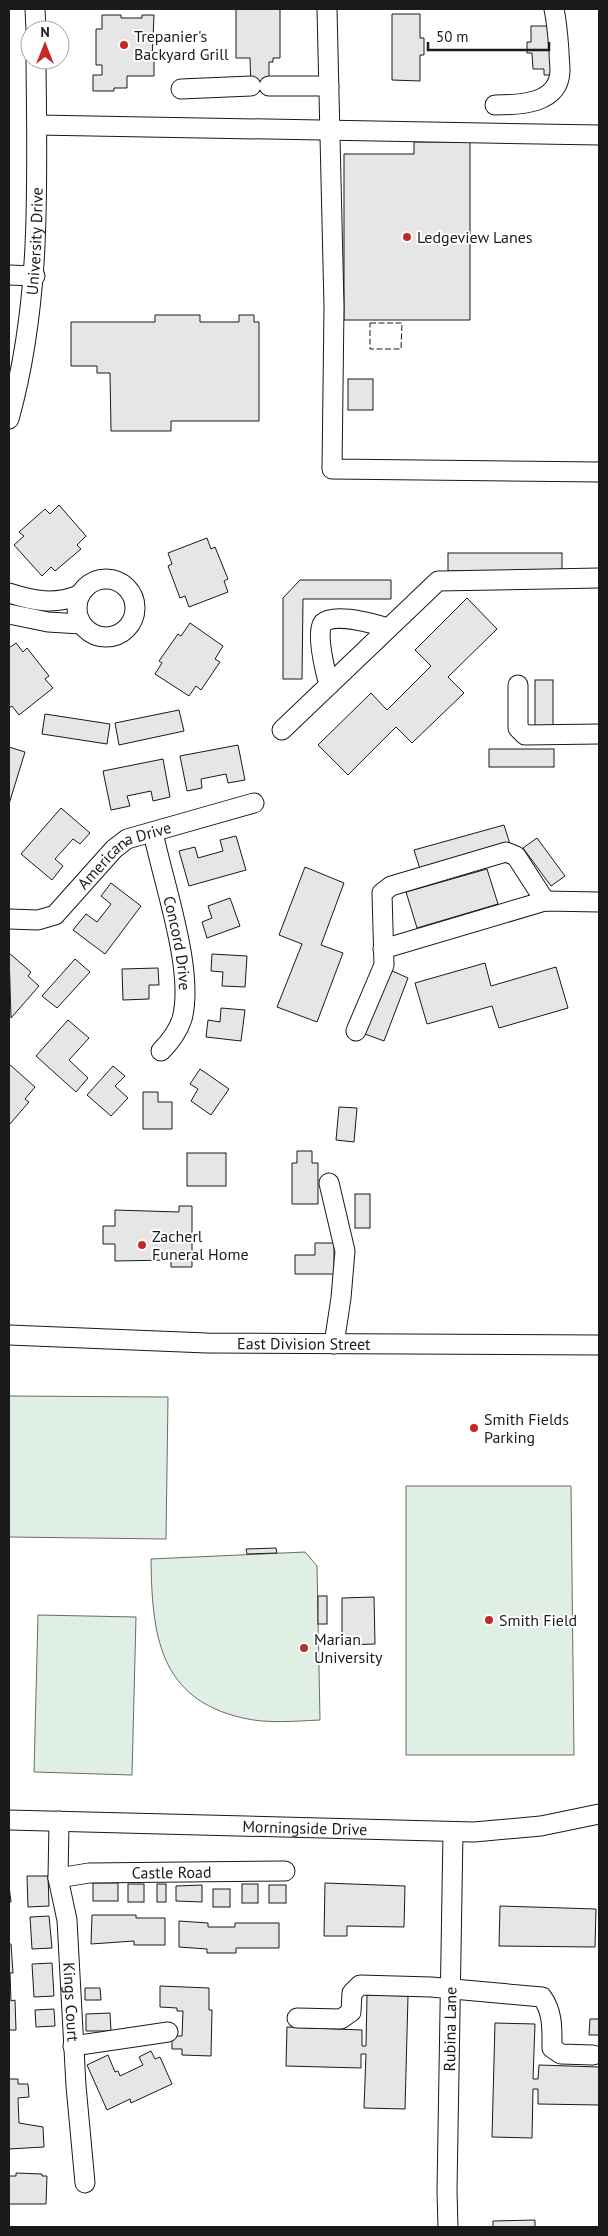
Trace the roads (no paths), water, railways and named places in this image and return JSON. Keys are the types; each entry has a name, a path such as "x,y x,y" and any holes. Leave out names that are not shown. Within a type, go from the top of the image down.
{"street":[{"path":"328,9 334,307 332,469 599,472"},
{"path":"495,105 528,103 549,94 556,85 560,73 558,25 554,9"},
{"name":"University Drive","path":"9,420 26,346 35,276 38,209 36,70"},
{"path":"181,89 330,86"},
{"path":"37,125 599,135"},
{"path":"9,275 35,276"},
{"path":"106,578 117,581 126,587 133,596 136,606 134,617 129,627 120,634 110,637 98,636 88,632 81,624 76,605 79,595 86,586 95,580 106,578"},
{"path":"282,730 438,581 599,578"},
{"path":"9,592 30,600 51,603 79,595"},
{"path":"9,614 48,622 81,624"},
{"path":"329,685 322,658 321,628 324,623 331,620 364,620 388,628"},
{"path":"518,685 518,728 525,735 599,734"},
{"name":"Americana Drive","path":"9,919 38,920 55,915 114,849 127,840 254,803"},
{"name":"Concord Drive","path":"153,832 182,953 184,979 182,1020 172,1039 161,1051"},
{"path":"356,1031 384,965 382,893 391,886 506,852 516,856 545,902"},
{"path":"383,949 545,902 599,902"},
{"path":"330,1183 345,1250 344,1279 334,1344"},
{"name":"East Division Street","path":"9,1334 207,1343 599,1345"},
{"name":"Morningside Drive","path":"9,1820 454,1832 522,1828 599,1814"},
{"name":"Kings Court","path":"58,1822 58,1878 67,1920 73,2046 85,2184"},
{"name":"Rubina Lane","path":"448,2227 447,2191 454,1832"},
{"name":"Castle Road","path":"58,1878 89,1874 285,1871"},
{"path":"297,2018 341,2019 350,2012 352,1993 360,1985 431,1987 542,1997 548,2006 551,2020 552,2048 561,2054 594,2055"},
{"path":"73,2046 168,2032"}],"place":[{"name":"Trepanier's Backyard Grill","path":"124,45"},
{"name":"Ledgeview Lanes","path":"407,237"},
{"name":"Zacherl Funeral Home","path":"142,1245"},
{"name":"Smith Fields Parking","path":"474,1428"},
{"name":"Smith Field","path":"489,1620"},
{"name":"Marian University","path":"304,1648"}]}
